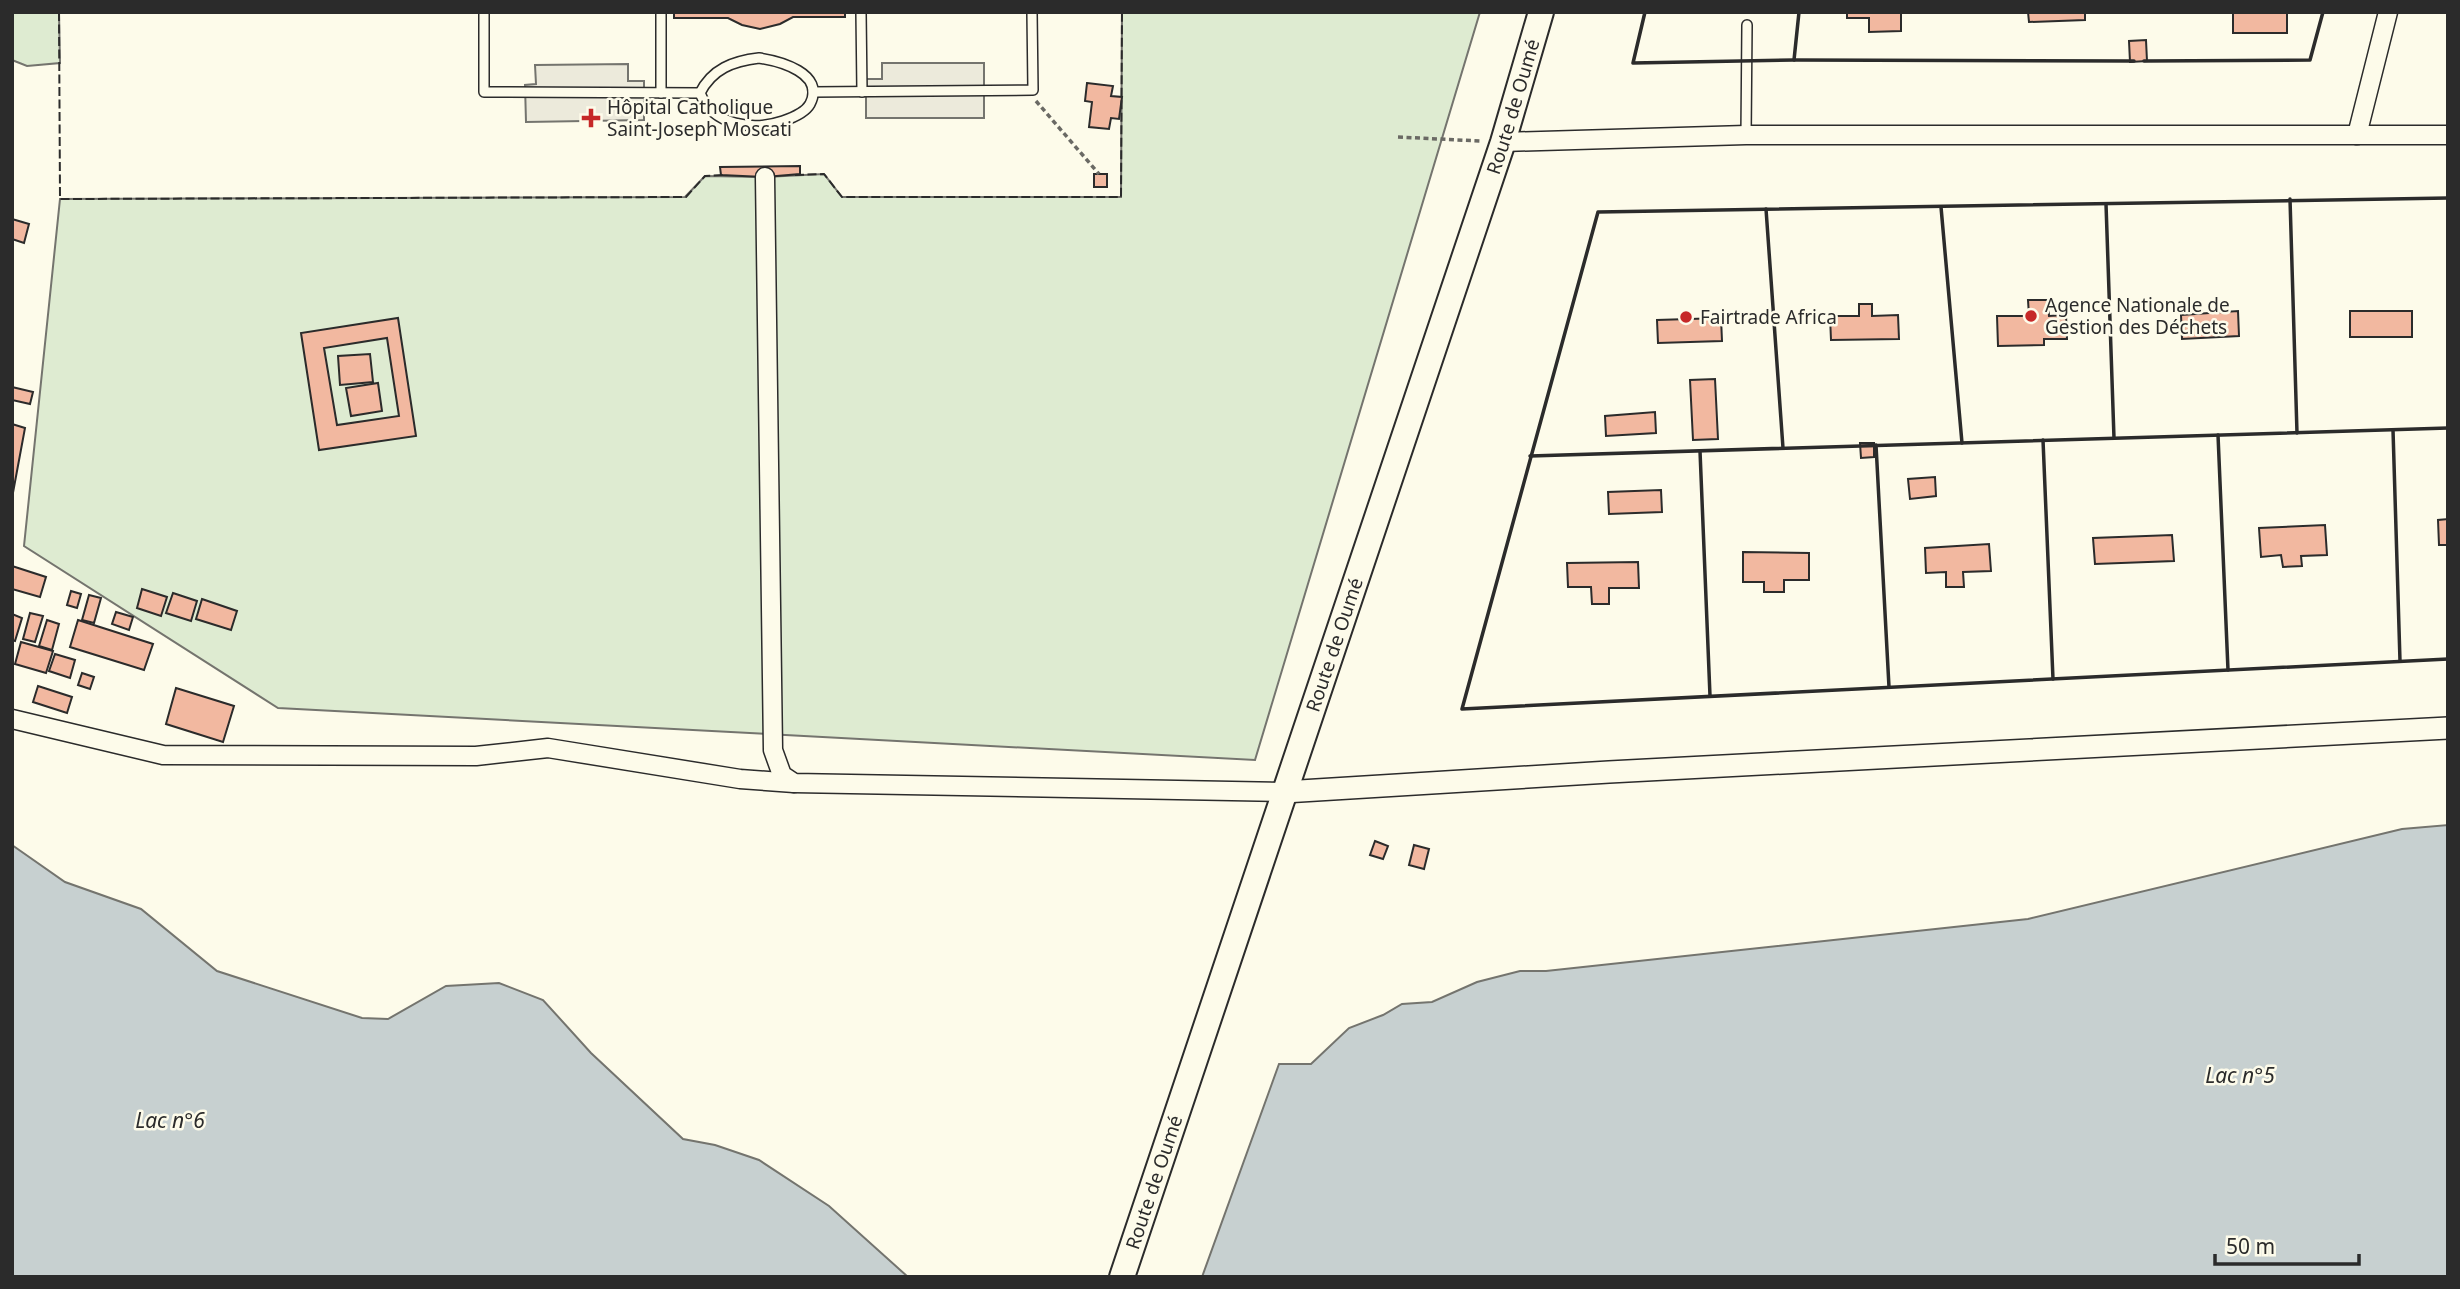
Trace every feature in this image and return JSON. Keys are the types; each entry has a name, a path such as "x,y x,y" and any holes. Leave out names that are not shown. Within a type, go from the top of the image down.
{"main road":[{"name":"Route de Oumé","path":"1122,1277 1503,142 1541,12"}],"street":[{"path":"2357,135 2388,12"},
{"path":"1503,142 1746,135 2448,135"},
{"path":"765,177 773,750 782,775 794,783"},
{"path":"12,719 163,755 476,757 548,748 740,779 794,783 1284,792 2448,727"}],"lane":[{"path":"484,12 484,92 700,93"},
{"path":"661,12 661,93"},
{"path":"861,12 862,92"},
{"path":"813,92 1033,90 1032,12"},
{"path":"1746,135 1747,24"},
{"path":"759,58 795,67 809,80 813,92 809,105 795,117 762,126 741,125 723,119 705,106 700,93 707,79 721,68 743,60 759,58"}],"path":[{"path":"1027,90 1099,174"},
{"path":"1398,136 1503,142"}],"green space":[{"path":"12,12 59,12 60,63 27,66 12,60"},
{"path":"1122,12 1480,12 1255,760 278,708 24,546 60,199 685,197 705,176 824,174 842,197 1121,197"}],"shaded area":[{"path":"882,63 984,63 984,118 866,118 866,79 882,79"},
{"path":"628,64 628,81 644,81 644,120 526,122 525,85 536,84 535,65"}],"water":[{"name":"Lac n°5","path":"2448,825 2448,1277 1202,1277 1279,1064 1311,1064 1349,1028 1383,1015 1402,1004 1432,1002 1477,982 1520,971 1546,971 2028,919 2402,829"},
{"name":"Lac n°6","path":"12,845 65,882 141,909 217,971 362,1018 388,1019 446,986 499,983 543,1000 591,1053 683,1139 715,1145 759,1160 829,1206 908,1277 12,1277"}],"building":[{"path":"674,12 845,12 845,17 793,17 780,24 760,29 728,18 674,18"},
{"path":"1847,12 1901,12 1901,31 1869,32 1869,18 1847,18"},
{"path":"2028,12 2085,12 2085,20 2029,22"},
{"path":"2233,12 2287,12 2287,33 2233,33"},
{"path":"2146,40 2147,61 2130,62 2129,41"},
{"path":"1087,83 1113,86 1111,96 1122,97 1119,119 1111,118 1109,129 1089,127 1092,102 1085,101"},
{"path":"800,166 800,174 765,177 721,175 720,167"},
{"path":"1094,174 1107,174 1107,187 1094,187"},
{"path":"12,219 29,224 24,243 12,239"},
{"path":"2028,300 2048,300 2049,316 2066,315 2067,339 2044,339 2044,345 1998,346 1997,316 2029,316"},
{"path":"1859,304 1872,304 1872,316 1898,315 1899,339 1831,340 1830,316 1859,316"},
{"path":"2238,311 2239,336 2182,339 2181,315"},
{"path":"2350,311 2412,311 2412,337 2350,337"},
{"path":"398,318 416,436 319,450 301,333","holes":["387,338 399,416 337,425 324,348"]},
{"path":"1721,318 1722,341 1658,343 1657,320"},
{"path":"370,354 373,382 340,385 338,356"},
{"path":"1715,379 1718,439 1693,440 1690,380"},
{"path":"378,383 382,411 351,416 346,388"},
{"path":"12,387 33,392 30,404 12,400"},
{"path":"1655,412 1656,433 1606,436 1605,416"},
{"path":"12,424 25,428 12,498"},
{"path":"1860,443 1874,443 1874,457 1861,458"},
{"path":"1935,477 1936,496 1910,499 1908,479"},
{"path":"1661,490 1662,512 1609,514 1608,492"},
{"path":"2448,519 2448,545 2439,545 2438,520"},
{"path":"2325,525 2327,555 2301,556 2302,566 2283,567 2281,555 2261,557 2259,528"},
{"path":"2172,535 2174,561 2095,564 2093,538"},
{"path":"1989,544 1991,571 1963,572 1964,587 1946,587 1946,572 1926,573 1925,548"},
{"path":"1743,552 1809,553 1809,580 1784,580 1784,592 1764,592 1764,582 1743,582"},
{"path":"1638,562 1639,588 1609,588 1609,604 1592,604 1591,587 1568,587 1567,563"},
{"path":"12,566 46,577 40,597 12,589"},
{"path":"142,589 167,597 161,616 137,608"},
{"path":"71,591 81,594 77,608 67,605"},
{"path":"173,593 197,601 191,621 166,613"},
{"path":"89,595 101,598 94,623 82,620"},
{"path":"202,599 237,611 231,630 196,619"},
{"path":"116,612 133,617 129,630 112,624"},
{"path":"30,613 43,616 35,642 23,639"},
{"path":"12,614 22,618 15,641 12,640"},
{"path":"47,620 59,624 52,650 39,646"},
{"path":"78,620 153,644 144,670 70,647"},
{"path":"21,642 53,651 46,673 15,664"},
{"path":"55,654 75,660 70,678 49,671"},
{"path":"82,673 94,677 90,689 78,685"},
{"path":"38,686 72,697 67,713 33,702"},
{"path":"176,688 234,706 223,742 166,724"},
{"path":"1375,841 1388,846 1383,859 1370,855"},
{"path":"1414,845 1429,849 1424,869 1409,865"}],"fence":[{"path":"59,12 60,199 686,197 705,176 725,175"},
{"path":"795,175 824,174 842,197 1121,197 1122,12"}],"wall":[{"path":"1645,12 1633,63 1794,60 2134,61"},
{"path":"1794,60 1799,12"},
{"path":"2144,61 2310,60 2323,12"},
{"path":"2448,198 1598,212 1462,709 2448,659"},
{"path":"2290,199 2297,433"},
{"path":"2106,204 2114,438"},
{"path":"1941,207 1962,443"},
{"path":"1766,209 1783,448"},
{"path":"1530,456 2448,428"},
{"path":"2393,430 2400,661"},
{"path":"2218,435 2228,670"},
{"path":"2043,440 2053,679"},
{"path":"1876,445 1889,687"},
{"path":"1700,451 1710,696"}],"place":[{"name":"Hôpital Catholique Saint-Joseph Moscati","path":"591,118"},
{"name":"Agence Nationale de Gestion des Déchets","path":"2031,316"},
{"name":"Fairtrade Africa","path":"1686,317"}]}
